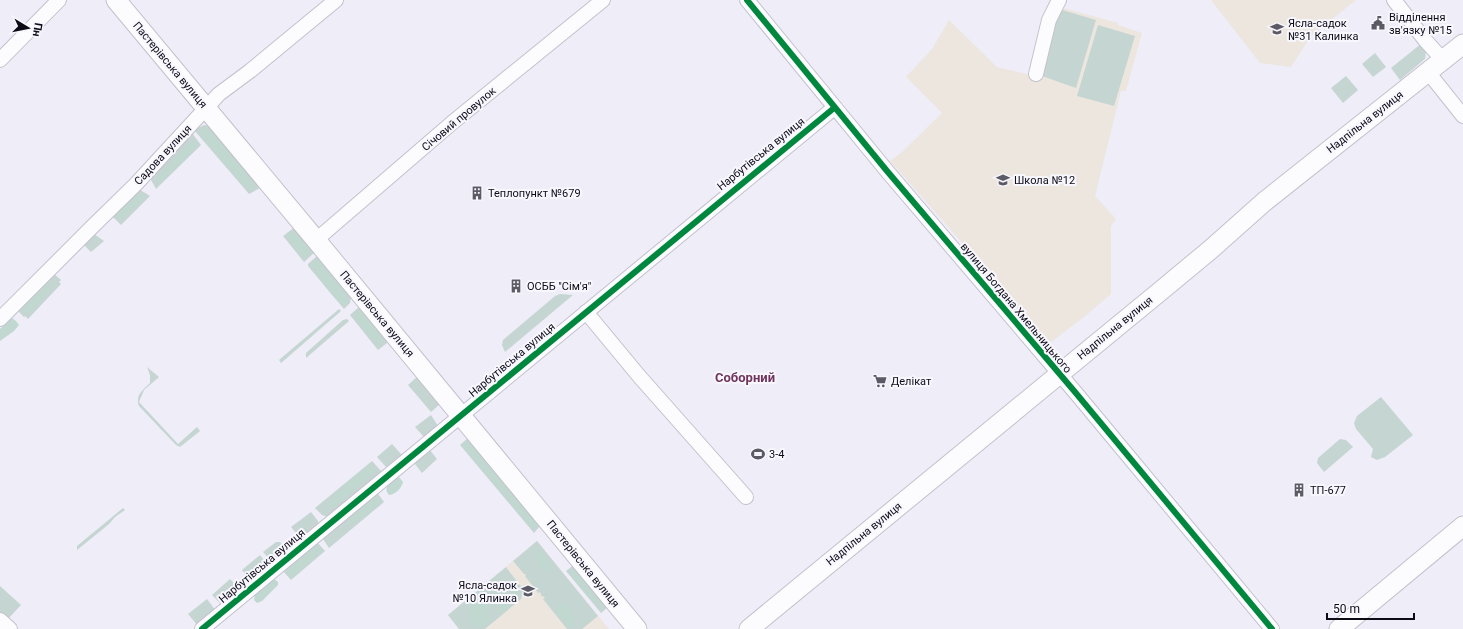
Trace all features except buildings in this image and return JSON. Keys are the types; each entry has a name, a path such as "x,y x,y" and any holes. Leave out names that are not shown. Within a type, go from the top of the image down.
{"main road":[{"name":"Пастерівська вулиця","path":"116,0 637,629"},
{"name":"Надпільна вулиця","path":"749,629 1210,250 1264,202 1463,44"},
{"path":"1339,629 1463,526"}],"street":[{"path":"3,52 58,0"},
{"name":"Садова вулиця","path":"0,320 136,184 219,94 250,71 336,0"},
{"name":"Січовий провулок","path":"316,240 453,122 603,0"},
{"name":"вулиця Богдана Хмельницького","path":"746,0 834,108 1272,629"},
{"path":"1036,74 1050,20 1059,0"},
{"path":"1394,0 1425,40 1443,60"},
{"path":"1428,72 1463,116"},
{"name":"Нарбутівська вулиця","path":"202,629 834,108"},
{"path":"586,312 746,497"},
{"path":"0,620 10,629"}],"shaded area":[{"name":"Ясла-садок №31 Калинка","path":"1211,0 1356,0 1311,36 1291,67 1260,63"},
{"name":"Школа №12","path":"1048,6 1063,8 1118,23 1118,25 1142,33 1126,91 1121,91 1095,196 1116,219 1111,226 1111,294 1046,346 995,280 890,161 902,152 942,113 906,77 932,49 949,20 997,67 1031,75"},
{"path":"1059,9 1096,20 1076,88 1042,76"},
{"path":"1098,25 1135,36 1114,106 1077,96"},
{"path":"1422,43 1426,51 1425,59 1400,80 1391,68"},
{"path":"1375,53 1386,67 1373,77 1362,64"},
{"path":"1346,76 1358,90 1343,103 1331,88"},
{"path":"204,125 209,126 262,187 249,194 194,130"},
{"path":"192,133 201,145 156,189 149,176"},
{"path":"137,188 150,196 121,225 110,214"},
{"path":"295,227 315,252 304,262 283,236"},
{"path":"94,234 104,241 91,252 84,245"},
{"path":"318,255 351,297 350,303 344,309 308,266 308,264"},
{"path":"53,273 61,280 59,282 61,284 28,319 25,316 24,317 17,310"},
{"path":"560,294 573,295 505,352 502,345 503,340 555,296"},
{"path":"359,307 389,341 378,350 350,315"},
{"path":"339,309 341,311 281,363 279,360"},
{"path":"347,319 349,321 306,358 306,353 343,320"},
{"path":"147,367 159,377 144,390 139,402 178,444 197,427 200,431 180,447 176,445 139,406 138,399 139,396 142,390 150,383 150,375"},
{"path":"418,376 441,403 431,412 408,385"},
{"path":"1381,397 1413,435 1385,457 1377,460 1371,457 1373,449 1356,429 1354,423 1357,416"},
{"path":"431,415 438,426 424,437 415,427"},
{"path":"469,437 539,524 539,527 534,533 460,445"},
{"path":"1340,439 1346,440 1353,447 1324,472 1317,463 1318,458"},
{"path":"392,444 402,455 387,468 377,457"},
{"path":"429,449 437,459 422,473 415,464 414,460"},
{"path":"372,461 382,472 328,517 322,515 315,508"},
{"path":"376,491 384,502 329,548 321,536"},
{"path":"123,508 125,510 77,550 77,546"},
{"path":"311,512 318,521 318,525 301,539 291,527"},
{"path":"316,541 325,551 291,580 283,571"},
{"name":"Ясла-садок №10 Ялинка","path":"537,541 609,629 459,629 448,615"},
{"path":"537,541 598,616 582,629 567,629 543,599 545,598 543,596 542,597 540,592 538,593 525,576 526,575 513,561"},
{"path":"276,542 280,542 288,551 273,563 263,552"},
{"path":"260,555 269,566 251,581 242,570"},
{"path":"575,564 608,607 601,613 566,571"},
{"path":"506,567 522,588 523,592 521,599 485,629 459,629 448,615"},
{"path":"230,579 240,590 222,605 212,595"},
{"path":"0,586 21,605 7,620 0,614"},
{"path":"207,599 216,611 198,626 188,614"}],"green space":[{"path":"204,127 209,128 213,132 244,169 254,184 255,189 253,191 246,186 204,140 199,131"},
{"path":"196,141 197,144 185,159 173,172 157,184 161,175 187,145"},
{"path":"138,191 141,193 142,198 124,217 119,219 117,216 119,211"},
{"path":"293,232 300,237 310,251 306,259 288,238 289,234"},
{"path":"315,260 321,262 344,292 347,299 344,306 330,292 316,273 312,263"},
{"path":"46,283 48,290 36,308 28,313 23,311 25,306"},
{"path":"360,310 377,330 383,341 381,344 374,341 359,323 355,315 357,311"},
{"path":"12,318 19,325 14,331 0,341 0,329"},
{"path":"469,440 536,521 537,524 534,530 464,447 463,445"},
{"path":"372,466 375,469 371,475 335,506 329,508 329,503 337,493 354,477"},
{"path":"399,477 403,482 401,487 398,491 389,495 386,489 388,484"},
{"path":"374,497 380,500 380,503 367,515 352,525 348,524 348,520 353,512"},
{"path":"537,546 551,565 548,572 541,567 536,559 534,553"},
{"path":"317,547 321,549 312,560 293,576 289,575 288,571 296,560 304,553"},
{"path":"575,568 600,599 602,605 594,600 581,587 571,574 571,570"},
{"path":"271,579 278,582 278,585 262,601 257,603 254,600 255,594"},
{"path":"515,591 519,592 519,595 515,601 502,612 500,611 503,602"},
{"path":"486,594 489,598 485,609 490,619 482,626 471,625 469,620 469,610 477,598"},
{"path":"564,603 571,610 575,622 574,627 568,625 555,611 557,607"}],"cycle path":[{"path":"747,0 887,171 1075,392 1272,629"},
{"path":"202,629 834,108"}],"place":[{"name":"Відділення зв'язку №15","path":"1378,23"},
{"name":"Ясла-садок №31 Калинка","path":"1277,29"},
{"name":"Школа №12","path":"1003,180"},
{"name":"Теплопункт №679","path":"477,193"},
{"name":"ОСББ \"Сім'я\"","path":"516,286"},
{"name":"Делікат","path":"880,381"},
{"name":"3-4","path":"758,454"},
{"name":"ТП-677","path":"1299,490"},
{"name":"Ясла-садок №10 Ялинка","path":"528,591"}],"district":[{"name":"Соборний","path":"745,377"}]}
